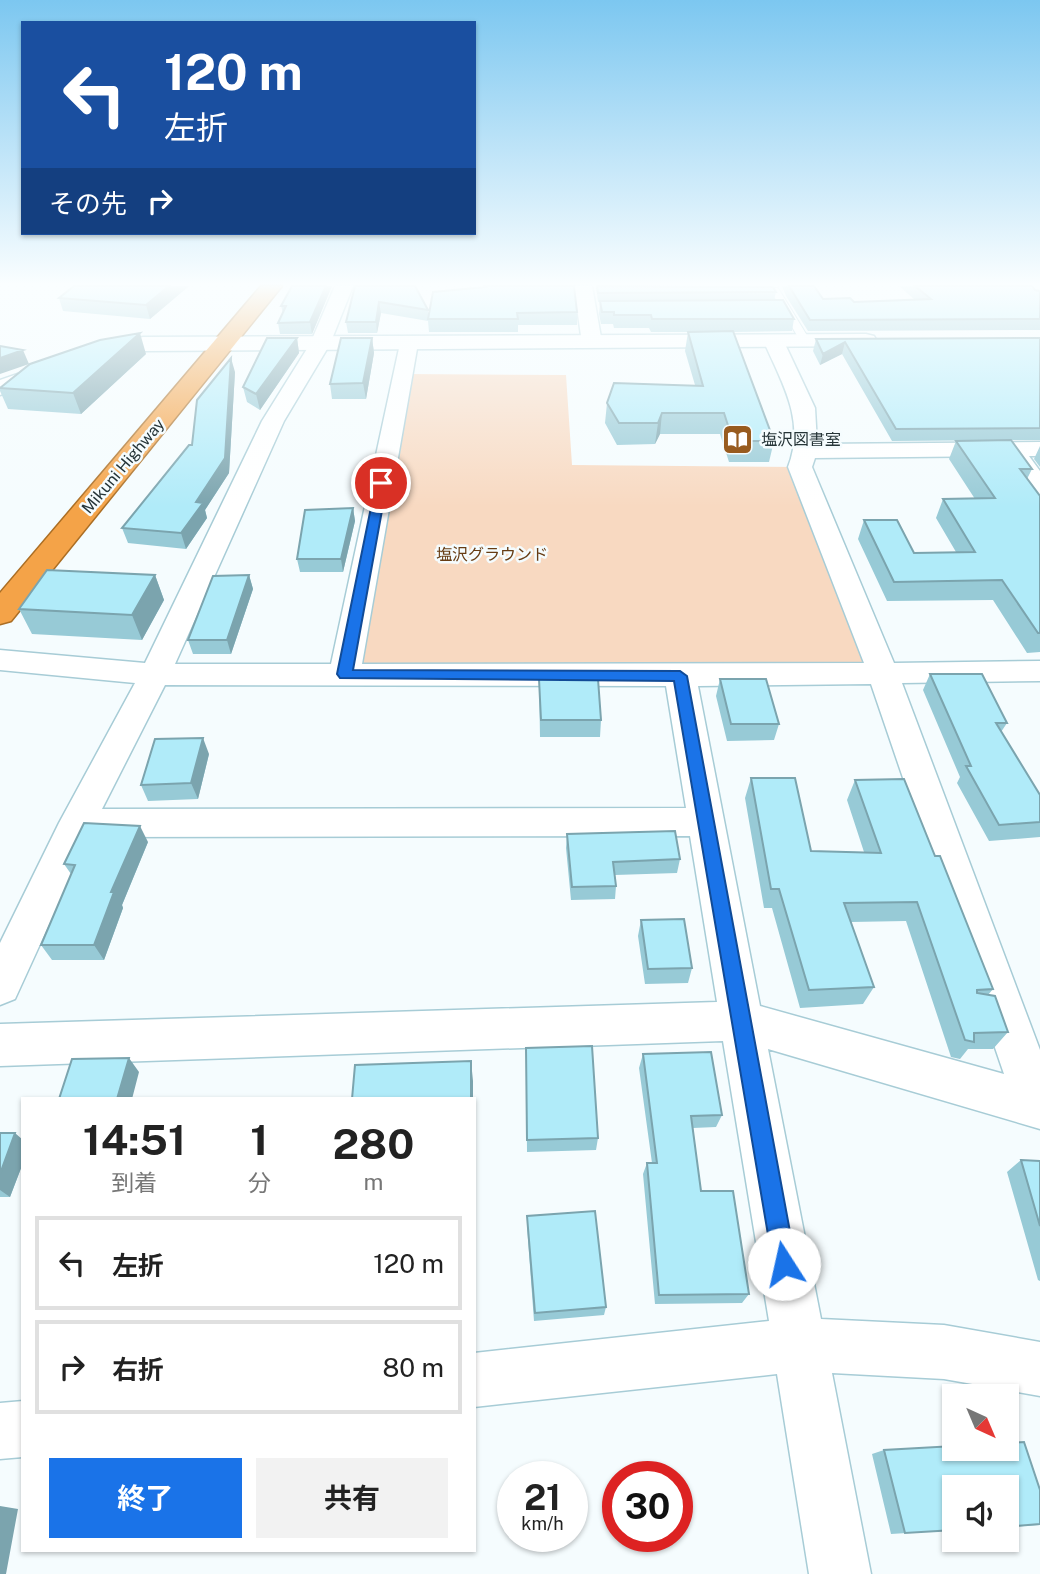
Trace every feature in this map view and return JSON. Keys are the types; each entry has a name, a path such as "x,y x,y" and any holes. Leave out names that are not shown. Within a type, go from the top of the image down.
{"highway":[{"name":"Mikuni Highway","path":"0,614 211,359"}],"street":[{"path":"3,385 80,359"},
{"path":"0,986 77,822 155,674 273,421 311,359"},
{"path":"345,674 405,359"},
{"path":"782,359 804,408 806,451 800,467 883,673 1039,1106"},
{"path":"1011,449 1040,488"},
{"path":"806,451 1040,449"},
{"path":"0,660 155,674 680,676 1040,671"},
{"path":"680,676 839,1574"},
{"path":"77,822 706,822"},
{"path":"0,1045 741,1021 1039,1106"},
{"path":"476,1380 799,1345 944,1352 1040,1369"},
{"path":"0,1432 21,1429"}],"green space":[{"name":"塩沢グラウンド","path":"402,374 566,375 572,465 800,467 883,673 345,674"}],"building":[{"path":"43,359 110,359 73,393 0,388 30,364"},
{"path":"231,359 225,458 196,502 203,503 181,533 122,528 189,445 192,445 197,400"},
{"path":"256,359 281,359 256,394 243,387"},
{"path":"336,359 368,359 363,383 330,384"},
{"path":"696,359 744,359 774,441 733,441 724,413 662,413 658,423 619,423 607,403 614,383 703,386"},
{"path":"855,359 1040,359 1040,428 896,429"},
{"path":"1011,440 1032,469 1020,469 1040,496 1040,633 1002,580 894,582 864,520 897,520 914,553 975,552 943,499 995,498 956,441"},
{"path":"353,508 341,559 297,559 305,510"},
{"path":"47,570 155,575 132,615 19,609"},
{"path":"249,575 227,640 188,640 213,576"},
{"path":"930,674 982,674 1007,723 996,723 1040,795 1040,822 999,825 966,766 971,766"},
{"path":"539,679 598,679 601,720 541,720"},
{"path":"720,679 766,679 779,724 731,724"},
{"path":"203,738 191,783 141,785 155,739"},
{"path":"751,778 795,778 811,851 881,853 855,780 904,779 935,856 940,856 993,989 977,990 977,993 995,996 1008,1032 974,1033 974,1042 965,1040 917,902 844,903 874,987 809,990 779,889 771,889"},
{"path":"84,823 140,826 111,892 114,892 94,945 41,945 75,865 64,864"},
{"path":"675,831 680,859 613,862 616,886 572,887 567,834"},
{"path":"684,919 692,968 648,969 641,920"},
{"path":"592,1046 598,1138 527,1140 526,1048"},
{"path":"711,1052 722,1115 691,1116 701,1191 733,1191 749,1294 659,1295 647,1163 657,1163 643,1054"},
{"path":"129,1058 118,1097 60,1097 72,1059"},
{"path":"471,1061 471,1097 352,1097 355,1065"},
{"path":"0,1133 15,1133 0,1174"},
{"path":"1021,1160 1040,1161 1040,1226"},
{"path":"595,1211 606,1307 535,1313 527,1216"},
{"path":"1019,1442 1024,1442 1040,1490 1040,1524 1019,1526 1019,1475 942,1475 942,1531 905,1533 884,1450 942,1447 942,1461 1019,1461"}],"place":[{"name":"塩沢図書室","path":"738,439"}],"route":[{"path":"381,483 345,674 680,676 784,1264"}]}
